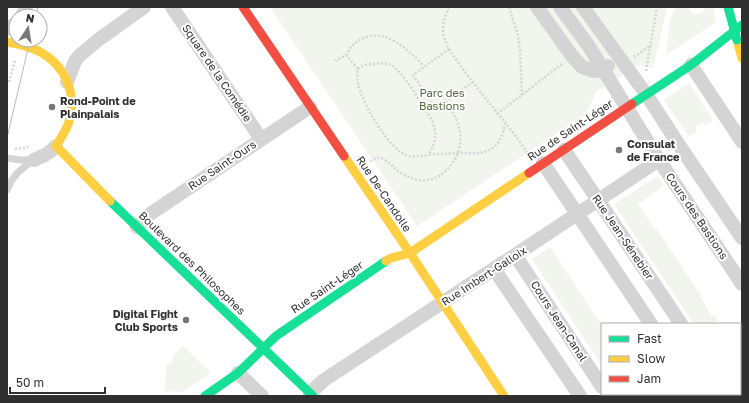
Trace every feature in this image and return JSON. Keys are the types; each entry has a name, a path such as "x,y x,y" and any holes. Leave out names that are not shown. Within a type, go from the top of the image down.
{"street":[{"path":"68,82 74,64 79,56 98,40 144,7"},
{"name":"Square de la Comédie","path":"172,7 261,139"},
{"name":"Rue De-Candolle","path":"243,7 410,253 504,396"},
{"path":"537,7 572,56 582,67 593,71 603,70 622,61"},
{"name":"Cours des Bastions","path":"560,7 588,45 659,160 742,284"},
{"path":"583,7 646,94 742,238"},
{"path":"728,7 740,49"},
{"name":"Rue de Saint-Léger","path":"410,253 690,65 742,24"},
{"path":"30,48 48,57 60,68 68,82 72,101 71,114 65,133 56,146 44,156 34,160"},
{"path":"690,65 742,142"},
{"name":"Rue Saint-Ours","path":"137,227 150,214 310,107"},
{"name":"Boulevard des Philosophes","path":"56,146 137,227 311,394"},
{"name":"Rue Jean-Sénebier","path":"564,150 680,323"},
{"name":"Rue Imbert-Galloix","path":"311,394 324,380 659,160"},
{"path":"544,163 650,323"},
{"name":"Rue Saint-Léger","path":"205,396 238,372 276,336 392,258 410,253"},
{"name":"Cours Jean-Canal","path":"515,255 601,385"},
{"path":"494,269 580,396"},
{"path":"238,372 262,396"}],"lane":[{"path":"7,158 34,160"},
{"path":"7,190 14,176 34,160"}],"path":[{"path":"449,7 446,14 443,36 449,49 529,156"},
{"path":"508,7 518,36 522,95"},
{"path":"647,63 657,7"},
{"path":"335,61 346,55 357,41 364,37 380,35 408,50 424,66"},
{"path":"622,61 650,46"},
{"path":"449,49 413,75 435,108 473,82"},
{"path":"346,55 358,69 358,84 363,99 379,128 395,148 408,156 481,153 492,149 501,140 505,124"},
{"path":"497,114 572,56"},
{"path":"8,80 14,60 19,61"},
{"path":"358,69 368,64 383,63 391,65 402,74 432,120 436,134 433,147 429,154"},
{"path":"370,161 376,158 381,158 386,160 405,176 419,180 435,178 443,173 449,168 457,153 460,143 460,132 453,113 446,101"},
{"path":"12,148 24,148 34,145"}],"green space":[{"name":"Parc des Bastions","path":"270,7 668,7 653,68 638,65 596,92 586,114 417,226"},
{"path":"678,7 688,7 693,14 698,14 704,11 705,7 713,7 716,22 666,55 671,16"},
{"path":"689,83 713,120 706,125 701,123 696,126 696,132 689,137 664,100"},
{"path":"658,176 664,186 638,204 655,230 657,229 661,235 703,299 702,300 712,316 714,315 718,321 716,323 693,323 614,204"},
{"path":"550,247 601,324 601,364 532,259"},
{"path":"183,346 211,373 183,392 165,391 166,364 169,364 173,360 172,357"}],"tram line":[{"path":"7,138 28,48"}],"traffic: fast":[{"path":"728,7 737,40"},
{"path":"632,104 691,65 742,25"},
{"path":"110,201 313,396"},
{"path":"205,396 238,373 276,336 386,261"}],"traffic: slow":[{"path":"737,40 742,58"},
{"path":"7,42 25,46 42,53 50,59 63,74 68,83 72,102 69,122 56,146 110,201"},
{"path":"344,156 504,396"},
{"path":"386,261 391,258 410,253 529,173"}],"traffic: jam":[{"path":"243,7 344,156"},
{"path":"529,173 632,104"}],"place":[{"name":"Rond-Point de Plainpalais","path":"52,107"},
{"name":"Consulat de France","path":"619,150"},
{"name":"Digital Fight Club Sports","path":"186,320"}]}
